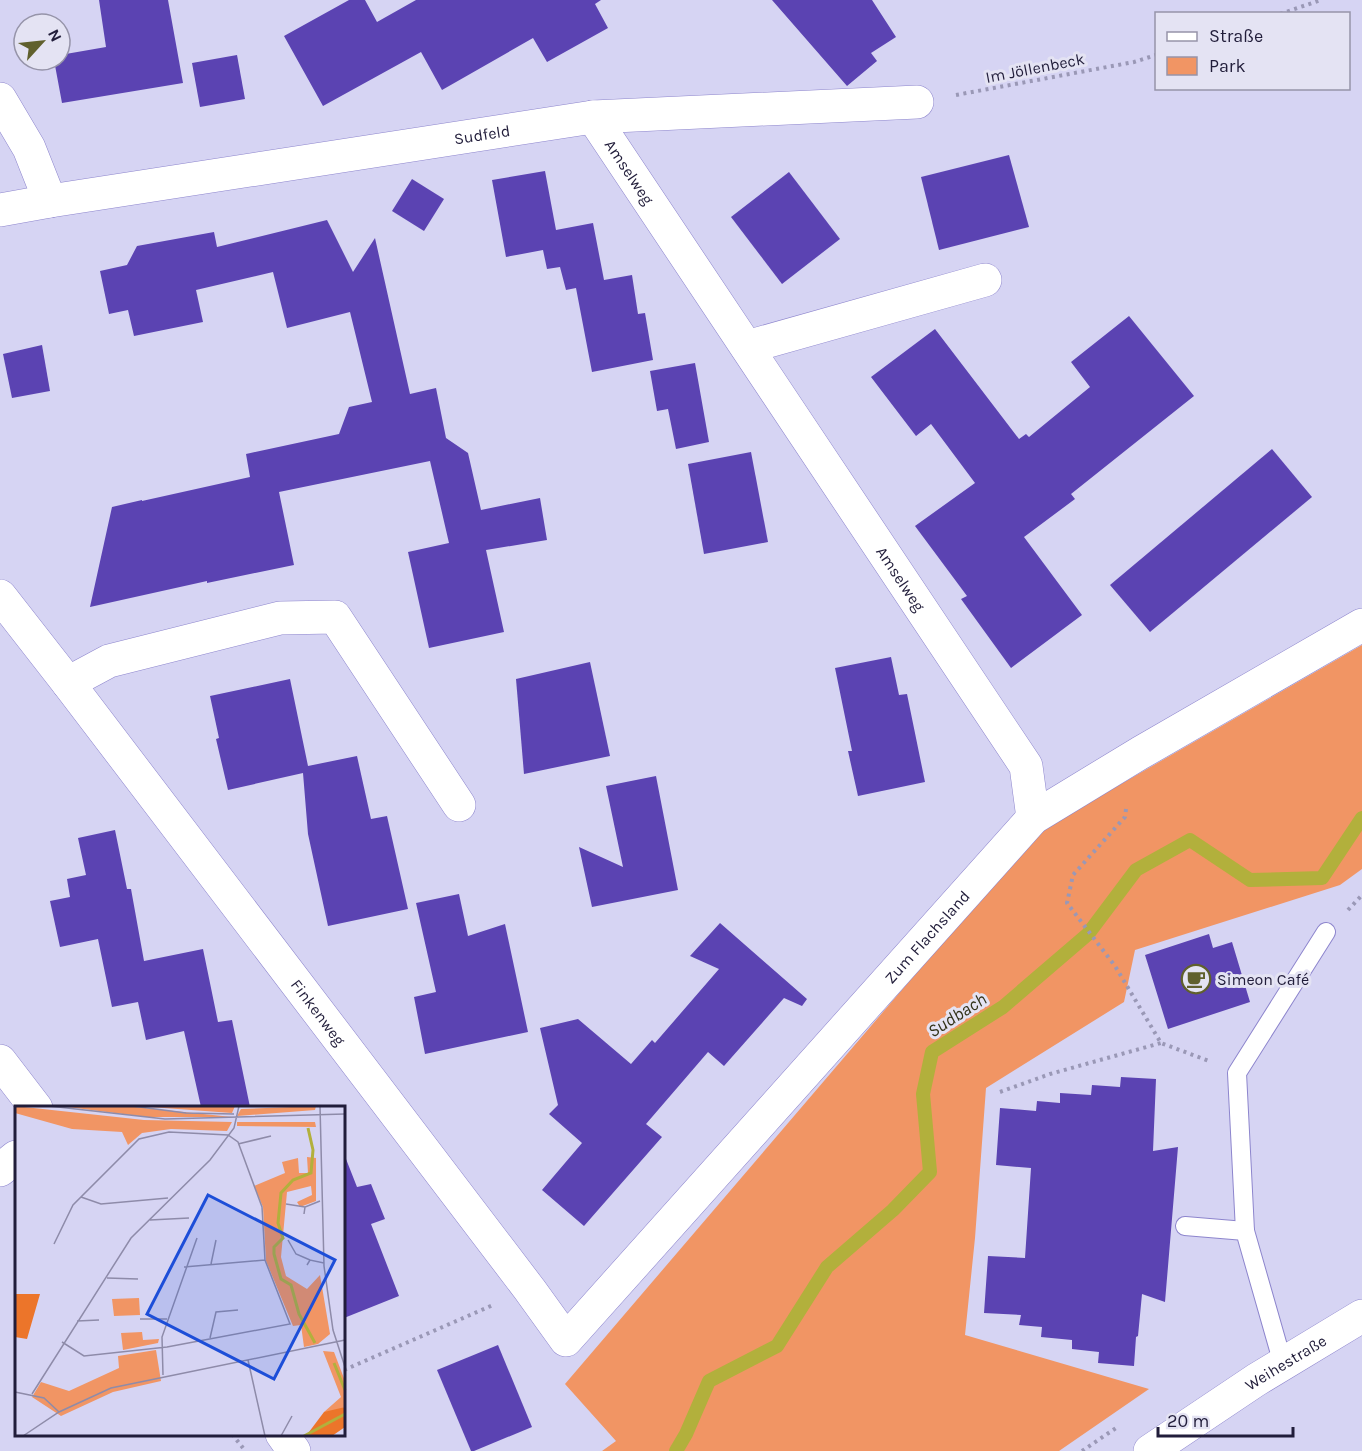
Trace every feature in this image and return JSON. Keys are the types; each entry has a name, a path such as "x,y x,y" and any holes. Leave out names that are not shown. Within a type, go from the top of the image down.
{"street":[{"path":"0,99 28,148 50,201"},
{"name":"Sudfeld","path":"0,210 593,117 917,102"},
{"name":"Amselweg","path":"593,117 1026,766 1033,818"},
{"path":"747,347 985,280"},
{"name":"Finkenweg","path":"0,596 566,1340"},
{"path":"68,683 109,661 280,618 335,617 459,805"},
{"name":"Zum Flachsland","path":"566,1340 1033,818 1140,753 1362,625"},
{"path":"0,1061 35,1106"},
{"path":"0,1170 15,1158"},
{"name":"Weihestraße","path":"1150,1451 1256,1380 1362,1316"},
{"path":"283,1436 294,1451"}],"lane":[{"path":"1283,1364 1245,1231 1237,1073 1326,932"},
{"path":"1185,1226 1245,1231"}],"path":[{"path":"1286,12 1321,0"},
{"name":"Im Jöllenbeck","path":"917,102 1134,62 1155,54"},
{"path":"1140,753 1125,817 1073,875 1067,903 1115,966 1161,1043"},
{"path":"1000,1092 1050,1074 1161,1043 1237,1073"},
{"path":"345,1370 530,1290"},
{"path":"234,1436 245,1451"}],"green space":[{"path":"1362,645 1362,869 1340,885 1135,950 1124,1002 986,1088 965,1335 1149,1389 1059,1451 602,1451 616,1441 565,1384 1036,833"}],"building":[{"path":"99,0 168,0 183,83 62,103 56,72 72,72 72,53 106,47"},
{"path":"349,0 365,0 377,22 416,0 601,0 595,4 608,28 547,62 533,38 442,90 421,52 323,106 284,36"},
{"path":"772,0 872,0 896,37 871,53 877,61 847,86"},
{"path":"237,55 245,99 200,107 192,63"},
{"path":"1009,155 1029,227 939,250 921,177"},
{"path":"545,171 556,230 593,223 604,280 632,275 638,314 645,313 653,360 592,372 576,288 566,290 560,267 547,269 543,250 506,257 492,180"},
{"path":"789,172 840,239 782,284 731,217"},
{"path":"412,179 444,199 424,231 392,211"},
{"path":"327,220 353,272 375,238 410,394 436,388 446,438 468,453 481,510 540,498 547,540 486,550 504,632 429,648 408,552 449,543 430,461 279,492 294,565 207,583 207,581 90,607 112,507 250,477 246,454 339,434 349,407 372,402 350,312 287,328 273,272 196,290 203,322 134,336 128,310 109,314 100,271 127,265 137,246 214,232 217,247"},
{"path":"1129,316 1194,396 1071,494 1075,499 1024,537 1082,615 1011,668 961,599 967,596 915,526 975,483 931,424 916,436 871,377 935,329 1019,439 1026,434 1029,437 1090,387 1071,362"},
{"path":"42,345 50,391 12,398 3,354"},
{"path":"695,363 709,442 676,449 668,409 657,411 650,371"},
{"path":"1272,449 1312,497 1150,632 1110,585"},
{"path":"751,452 768,542 704,554 688,464"},
{"path":"891,657 899,695 907,694 925,782 858,796 848,751 852,751 835,668"},
{"path":"590,662 610,756 524,774 516,679"},
{"path":"290,679 308,766 357,756 371,819 387,816 408,909 328,926 308,834 303,773 228,790 216,739 219,738 210,696"},
{"path":"656,776 678,890 592,907 579,847 623,867 606,786"},
{"path":"115,830 127,889 131,889 144,961 203,949 218,1022 232,1020 250,1106 201,1106 184,1031 146,1040 138,1002 112,1007 98,939 60,947 50,901 70,897 67,879 86,875 78,838"},
{"path":"459,894 468,936 505,924 528,1032 425,1054 414,997 436,992 416,903"},
{"path":"720,923 807,999 802,1006 784,998 724,1066 708,1052 646,1124 662,1137 584,1226 542,1190 582,1143 549,1114 558,1105 540,1028 578,1019 631,1064 652,1040 655,1043 719,969 690,956"},
{"path":"1209,934 1213,948 1232,942 1250,1002 1168,1029 1145,955"},
{"path":"1121,1077 1156,1079 1153,1151 1178,1147 1165,1302 1142,1294 1134,1366 1098,1363 1099,1352 1072,1349 1072,1340 1041,1337 1042,1327 1019,1325 1021,1315 984,1313 988,1256 1025,1258 1031,1168 996,1165 1000,1108 1036,1111 1037,1101 1060,1103 1060,1093 1091,1095 1092,1085 1120,1087"},
{"path":"345,1160 357,1187 371,1184 385,1219 371,1224 399,1296 345,1318"},
{"path":"498,1345 532,1427 471,1451 437,1370"}],"waterway":[{"name":"Sudbach","path":"676,1451 709,1381 777,1346 827,1267 893,1210 930,1172 923,1094 932,1052 1003,1007 1088,934 1136,870 1190,840 1250,880 1322,878 1362,818"}],"place":[{"name":"Simeon Café","path":"1196,979"}]}
